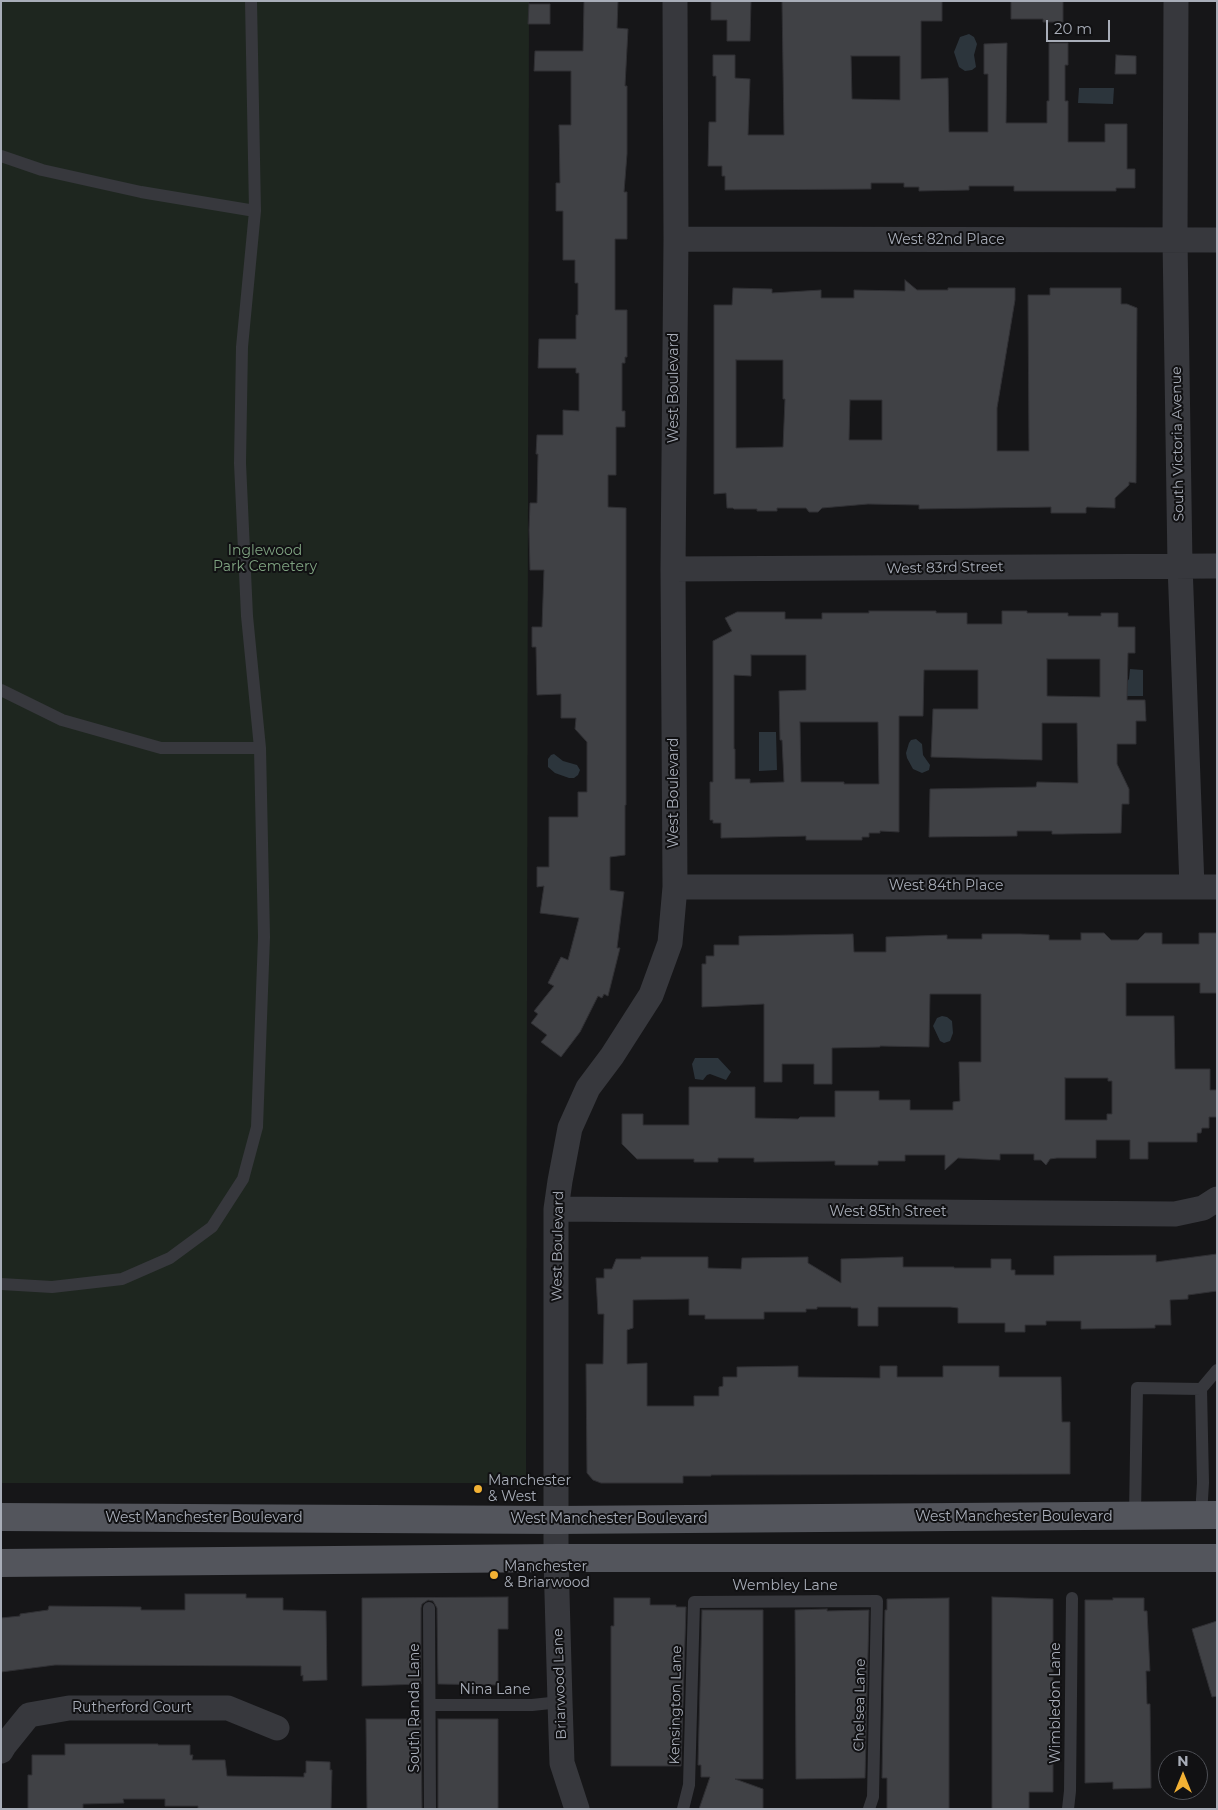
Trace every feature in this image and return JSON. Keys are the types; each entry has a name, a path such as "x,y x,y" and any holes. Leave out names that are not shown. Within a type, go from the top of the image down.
{"main road":[{"name":"West Manchester Boulevard","path":"1,1517 557,1520 1209,1515"},
{"path":"1,1563 556,1558 1217,1558"}],"street":[{"name":"West Boulevard","path":"556,1558 556,1210 560,1181 570,1128 588,1088 612,1056 651,995 670,943 675,887 673,569 676,239 675,1"},
{"name":"South Victoria Avenue","path":"1176,1 1175,240 1180,566 1192,887"},
{"name":"West 82nd Place","path":"676,239 1217,240"},
{"name":"West 83rd Street","path":"673,569 1217,566"},
{"name":"West 84th Place","path":"675,887 1217,888"},
{"name":"West 85th Street","path":"556,1210 1175,1214 1203,1208 1217,1198"},
{"name":"Briarwood Lane","path":"556,1558 562,1764 577,1809"},
{"name":"Rutherford Court","path":"1,1752 29,1716 69,1708 228,1708 277,1728"}],"lane":[{"path":"1,1284 52,1287 122,1279 170,1258 212,1227 243,1179 256,1127 264,937 260,748 247,616 240,463 242,347 255,211 251,1"},
{"path":"1,156 42,170 141,192 255,211"},
{"path":"1,690 62,720 160,748 260,748"},
{"path":"1209,1515 1203,1483 1201,1389 1217,1370"},
{"path":"1135,1516 1136,1388 1201,1389"},
{"name":"Wimbledon Lane","path":"1068,1809 1070,1791 1072,1598"},
{"name":"Wembley Lane","path":"694,1602 877,1601"},
{"name":"Chelsea Lane","path":"869,1809 872,1797 877,1601"},
{"name":"Kensington Lane","path":"683,1809 689,1786 694,1602"},
{"name":"South Randa Lane","path":"429,1608 430,1809"},
{"name":"Nina Lane","path":"430,1705 532,1705 560,1702"}],"green space":[{"name":"Inglewood Park Cemetery","path":"1,1 529,1 526,1478 521,1483 1,1483"}],"shaded area":[{"path":"969,34 974,37 977,44 974,55 976,67 965,71 959,67 954,52 960,37"},
{"path":"1079,88 1114,88 1113,104 1078,103"},
{"path":"1130,669 1143,670 1143,696 1115,696 1129,679"},
{"path":"759,732 776,732 777,770 759,771"},
{"path":"916,739 922,744 923,755 930,765 929,770 922,773 913,769 906,753 911,740"},
{"path":"554,754 563,761 577,765 580,770 578,775 574,778 569,778 555,773 548,767 548,759"},
{"path":"942,1016 952,1021 953,1033 950,1041 944,1043 940,1041 933,1026 937,1018"},
{"path":"695,1058 718,1058 731,1072 726,1080 710,1074 703,1080 695,1079 692,1064"}],"building":[{"path":"584,1 618,1 617,28 628,29 625,86 627,86 627,154 624,192 627,192 627,239 615,239 615,310 627,310 627,357 625,357 625,363 622,363 622,411 625,411 625,427 616,427 616,475 608,475 608,507 626,508 625,855 610,857 610,890 624,892 617,948 620,948 608,996 604,994 602,998 598,996 580,1032 561,1057 541,1042 547,1035 531,1023 538,1014 534,1011 554,986 548,983 561,957 568,960 579,918 540,913 544,886 537,887 537,867 549,867 549,817 578,817 578,792 587,792 587,742 575,729 576,718 561,718 561,694 537,695 536,647 532,647 532,627 542,627 544,570 530,570 529,530 530,503 537,503 537,435 563,435 563,410 579,411 579,373 576,373 576,368 538,368 539,339 576,339 578,283 575,283 575,260 563,260 563,211 556,211 556,183 560,183 559,125 571,125 571,71 534,71 535,51 583,51"},
{"path":"711,1 751,1 750,41 727,41 727,20 711,20"},
{"path":"782,1 942,1 942,21 921,21 921,79 948,78 949,132 988,132 988,74 984,74 984,44 1007,43 1006,123 1047,123 1049,43 1068,43 1068,65 1065,65 1065,101 1068,101 1068,142 1105,142 1105,124 1127,124 1127,169 1135,169 1135,188 1116,188 1116,191 1014,191 1014,186 969,186 969,190 919,191 919,187 904,187 904,183 871,183 871,189 725,190 725,176 722,176 722,166 708,166 709,122 716,122 716,76 713,76 713,55 735,55 735,78 750,79 748,135 784,135","holes":["851,56 900,56 900,100 852,99"]},
{"path":"1011,1 1063,1 1063,22 1043,22 1043,19 1011,19"},
{"path":"529,4 550,4 550,24 528,24"},
{"path":"1116,55 1136,56 1136,74 1115,74"},
{"path":"905,280 917,290 1015,288 1015,300 997,408 997,451 1029,451 1028,295 1050,295 1050,288 1121,288 1121,304 1137,308 1136,483 1129,482 1129,485 1115,498 1115,508 1087,507 1086,513 1051,513 1051,507 919,509 919,505 868,504 822,508 818,512 809,512 806,508 777,508 777,511 757,511 757,509 727,508 726,493 714,494 714,305 732,305 733,288 772,289 772,293 821,290 821,298 854,298 854,290 905,291","holes":["736,360 783,360 783,399 785,399 783,447 736,448","850,400 882,400 882,440 849,440"]},
{"path":"869,611 967,613 967,624 1002,624 1002,611 1068,613 1068,616 1101,616 1101,613 1118,613 1118,627 1135,627 1135,653 1128,653 1127,700 1145,700 1146,721 1136,721 1136,744 1117,744 1117,764 1129,789 1129,804 1122,804 1121,833 1052,834 1052,831 1017,831 1017,836 929,837 930,789 1036,787 1037,782 1078,783 1077,723 1042,723 1042,760 931,757 933,709 978,709 978,670 924,670 923,716 899,716 899,832 880,831 880,833 869,833 869,837 862,837 862,840 806,840 806,836 721,838 721,823 713,823 713,820 710,820 710,782 713,782 713,641 732,631 725,618 737,612 785,612 785,619 822,619 822,613 869,613","holes":["751,655 806,655 806,690 779,691 780,740 782,740 784,782 750,783 750,779 735,779 734,675 751,676","1047,659 1100,659 1100,697 1047,696","800,722 878,722 879,784 801,782"]},
{"path":"1081,933 1104,933 1111,940 1138,940 1145,933 1162,933 1162,944 1199,944 1199,933 1217,933 1217,993 1200,993 1200,983 1126,983 1126,1016 1174,1016 1175,1069 1210,1069 1210,1090 1217,1090 1217,1117 1209,1117 1209,1128 1202,1128 1201,1133 1197,1133 1197,1142 1148,1142 1148,1159 1130,1159 1130,1140 1096,1140 1096,1158 1057,1158 1050,1159 1046,1165 1041,1160 1034,1160 1034,1154 1000,1154 1000,1160 958,1158 945,1170 945,1155 905,1155 905,1161 878,1161 878,1165 835,1165 835,1161 754,1162 754,1158 718,1158 718,1162 694,1162 694,1159 637,1159 622,1144 622,1114 643,1114 643,1125 689,1125 689,1087 755,1087 755,1118 798,1119 800,1117 835,1117 835,1091 879,1091 879,1100 910,1100 910,1110 953,1110 953,1102 960,1101 959,1062 981,1062 981,994 930,994 929,1047 880,1046 832,1048 832,1084 814,1084 814,1064 782,1064 782,1082 764,1082 764,1004 702,1007 702,964 706,964 706,956 714,956 714,945 739,945 739,936 853,934 854,952 886,952 886,937 947,935 947,939 982,939 982,934 1021,934 1049,935 1049,940 1081,940","holes":["1065,1078 1108,1078 1108,1081 1112,1081 1112,1114 1107,1114 1107,1120 1065,1120"]},
{"path":"1217,1254 1217,1291 1188,1295 1188,1299 1170,1300 1171,1325 1155,1325 1155,1328 1081,1329 1081,1321 1046,1321 1046,1325 1025,1325 1025,1332 1005,1332 1005,1323 958,1323 958,1308 950,1307 878,1307 878,1326 858,1326 858,1308 851,1307 817,1307 817,1309 806,1309 806,1312 764,1312 764,1319 705,1319 705,1315 689,1315 689,1299 633,1300 633,1328 627,1330 627,1364 647,1363 647,1406 694,1406 694,1396 719,1396 719,1387 723,1386 723,1377 737,1377 737,1367 798,1366 798,1377 880,1378 880,1366 897,1366 897,1377 943,1377 943,1366 999,1366 999,1377 1061,1377 1062,1422 1070,1422 1070,1474 711,1475 683,1476 683,1483 601,1483 593,1480 587,1473 586,1364 603,1364 604,1314 598,1314 596,1278 604,1278 604,1269 612,1269 616,1259 708,1257 708,1268 741,1269 742,1258 808,1257 808,1263 841,1283 841,1259 903,1257 903,1267 991,1268 991,1259 1011,1259 1011,1270 1015,1270 1015,1275 1054,1275 1054,1256 1156,1255 1156,1262"},
{"path":"185,1594 246,1594 246,1598 283,1598 283,1610 326,1611 327,1680 303,1681 301,1666 55,1665 1,1672 1,1618 48,1610 49,1606 141,1607 141,1610 185,1610"},
{"path":"508,1597 508,1629 498,1629 498,1685 438,1684 437,1608 433,1601 428,1600 422,1604 421,1608 421,1684 362,1686 362,1598"},
{"path":"992,1597 1053,1599 1053,1792 1029,1792 1029,1809 992,1809"},
{"path":"614,1598 650,1598 650,1605 686,1607 681,1766 611,1766 611,1626 614,1626"},
{"path":"949,1598 949,1809 887,1809 887,1778 882,1778 885,1610 887,1610 887,1599"},
{"path":"1113,1598 1144,1598 1144,1611 1147,1611 1150,1671 1146,1671 1147,1704 1150,1704 1151,1788 1113,1789 1113,1782 1085,1783 1085,1600 1113,1600"},
{"path":"827,1609 827,1611 869,1610 865,1778 796,1779 795,1610"},
{"path":"702,1610 763,1610 763,1779 735,1779 763,1789 763,1809 699,1809 710,1777 701,1777 701,1765 698,1765"},
{"path":"1217,1621 1217,1696 1212,1697 1192,1629"},
{"path":"366,1719 421,1719 422,1809 367,1809"},
{"path":"438,1719 498,1719 498,1809 438,1809"},
{"path":"65,1744 190,1745 190,1755 193,1755 192,1760 225,1760 227,1776 304,1777 306,1761 330,1762 330,1770 332,1770 331,1809 198,1809 198,1806 165,1806 165,1799 123,1799 124,1803 83,1804 83,1809 28,1808 28,1775 32,1775 32,1755 65,1755"}],"place":[{"name":"Manchester & West","path":"478,1489"},
{"name":"Manchester & Briarwood","path":"494,1575"}]}
